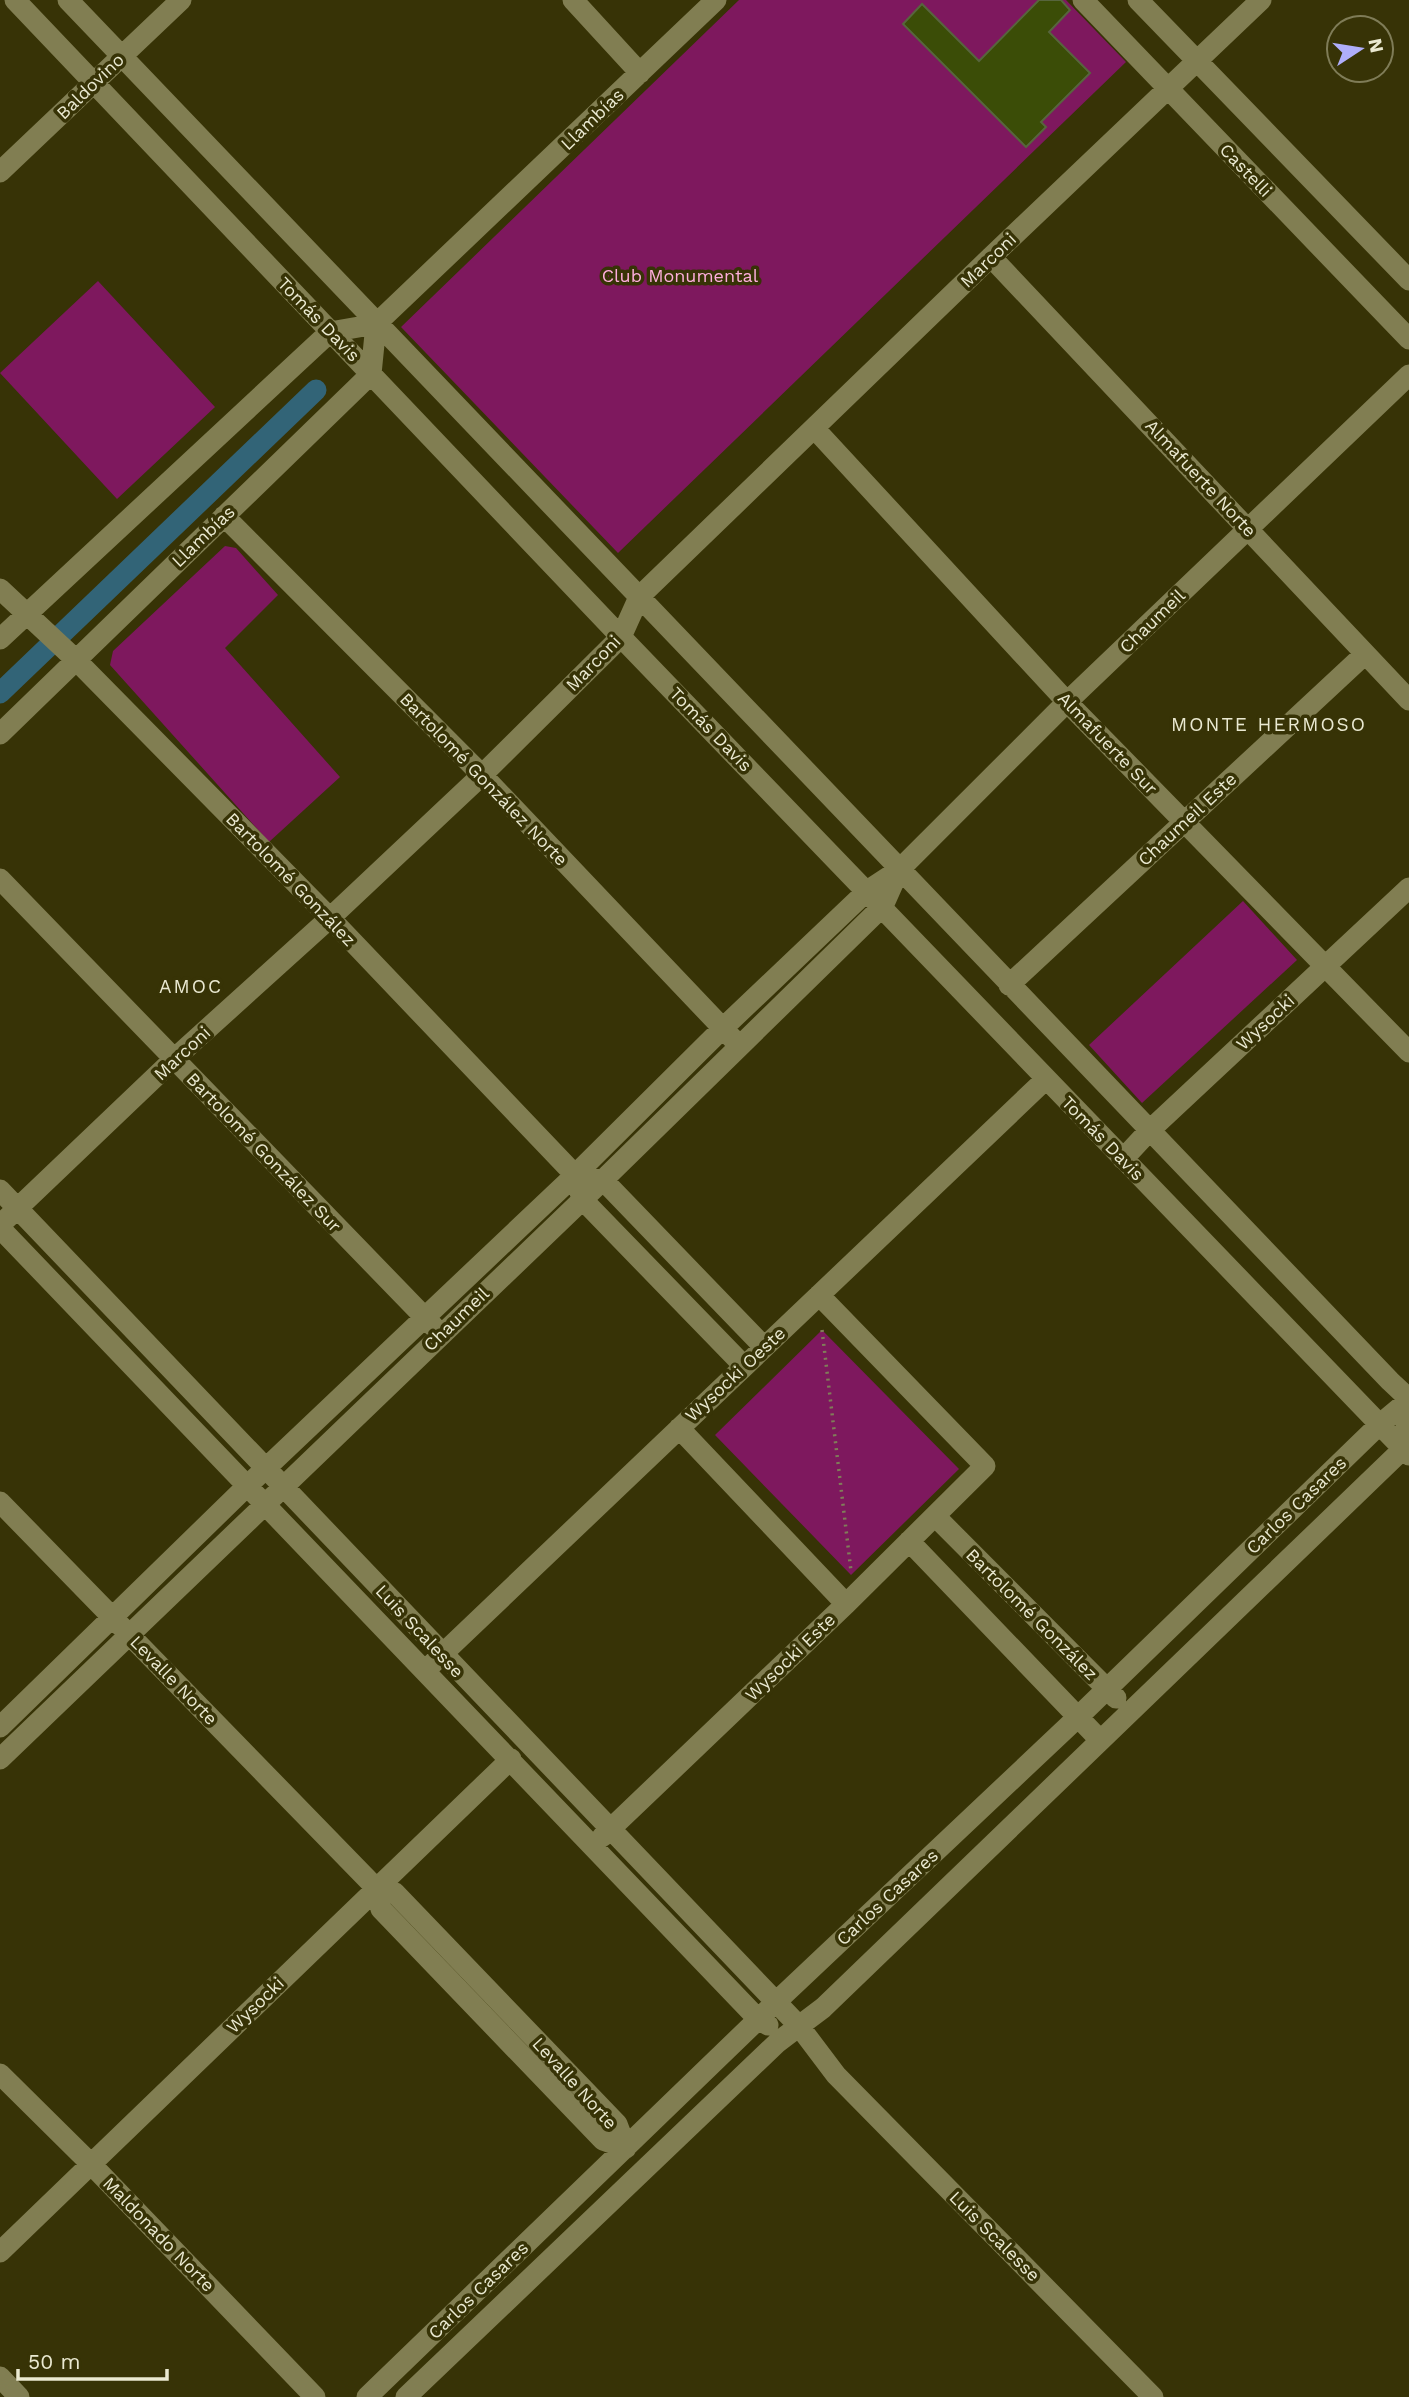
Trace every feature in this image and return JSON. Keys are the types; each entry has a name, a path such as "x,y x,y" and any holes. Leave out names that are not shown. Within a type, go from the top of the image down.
{"street":[{"name":"Tomás Davis","path":"15,0 621,637 1406,1452"},
{"path":"68,0 1409,1402 1406,1452"},
{"name":"Baldovino","path":"0,172 181,0"},
{"path":"573,0 640,73"},
{"name":"Llambías","path":"376,324 716,0"},
{"name":"Castelli","path":"1083,0 1409,339"},
{"path":"1138,0 1409,280"},
{"name":"Marconi","path":"0,1227 174,1059 482,775 621,637 639,597 1261,0"},
{"name":"Almafuerte Norte","path":"991,257 1409,700"},
{"path":"0,639 34,621 330,332 376,324"},
{"path":"371,374 376,324"},
{"name":"Llambías","path":"0,734 68,653 225,516 371,374"},
{"name":"Chaumeil","path":"0,1727 247,1486 575,1175 723,1028 867,891 899,870 1067,702 1409,375"},
{"name":"Almafuerte Sur","path":"814,428 1067,702 1409,1052"},
{"name":"Bartolomé González Norte","path":"225,516 482,775 740,1046"},
{"name":"Bartolomé González","path":"0,589 68,653 330,918 575,1175 582,1199 744,1366"},
{"name":"Chaumeil Este","path":"1009,985 1365,654"},
{"name":"Chaumeil","path":"0,1759 603,1180 883,906 899,870"},
{"name":"Bartolomé González Sur","path":"0,879 441,1334"},
{"name":"Wysocki","path":"1123,1159 1149,1131 1409,888"},
{"name":"Wysocki Oeste","path":"426,1670 1046,1079"},
{"path":"575,1175 603,1180 764,1347"},
{"name":"Luis Scalesse","path":"0,1191 776,2002 792,2031 1153,2397"},
{"name":"Luis Scalesse","path":"0,1227 758,2019 792,2031"},
{"name":"Wysocki Este","path":"594,1846 985,1466 819,1295"},
{"name":"Carlos Casares","path":"367,2397 758,2019 1078,1717 1379,1424 1409,1402"},
{"path":"679,1428 846,1604"},
{"name":"Carlos Casares","path":"406,2397 792,2031 823,2008 1100,1740 1406,1452"},
{"name":"Levalle Norte","path":"0,1502 376,1888 381,1909 603,2140 626,2148"},
{"name":"Bartolomé González","path":"934,1516 1130,1712"},
{"name":"Bartolomé González","path":"909,1541 1100,1740"},
{"name":"Wysocki","path":"0,2252 511,1759"},
{"name":"Maldonado Norte","path":"0,2074 315,2397"},
{"path":"0,2377 19,2397"}],"path":[{"path":"822,1329 851,1575"}],"green space":[{"name":"Club Monumental","path":"739,0 1066,0 1126,62 618,553 401,327"},
{"path":"98,281 215,407 117,499 0,373"},
{"path":"225,546 236,548 278,595 225,648 340,777 269,842 110,665 113,651"},
{"path":"1243,901 1297,960 1142,1103 1089,1045"},
{"path":"822,1330 959,1469 851,1575 715,1435"}],"building":[{"path":"1039,0 1061,0 1070,10 1049,32 1090,73 1041,122 1046,127 1026,147 903,24 922,4 979,61"}],"waterway":[{"path":"0,693 316,390"}],"district":[{"name":"MONTE HERMOSO","path":"1269,724"},
{"name":"AMOC","path":"191,986"}]}
